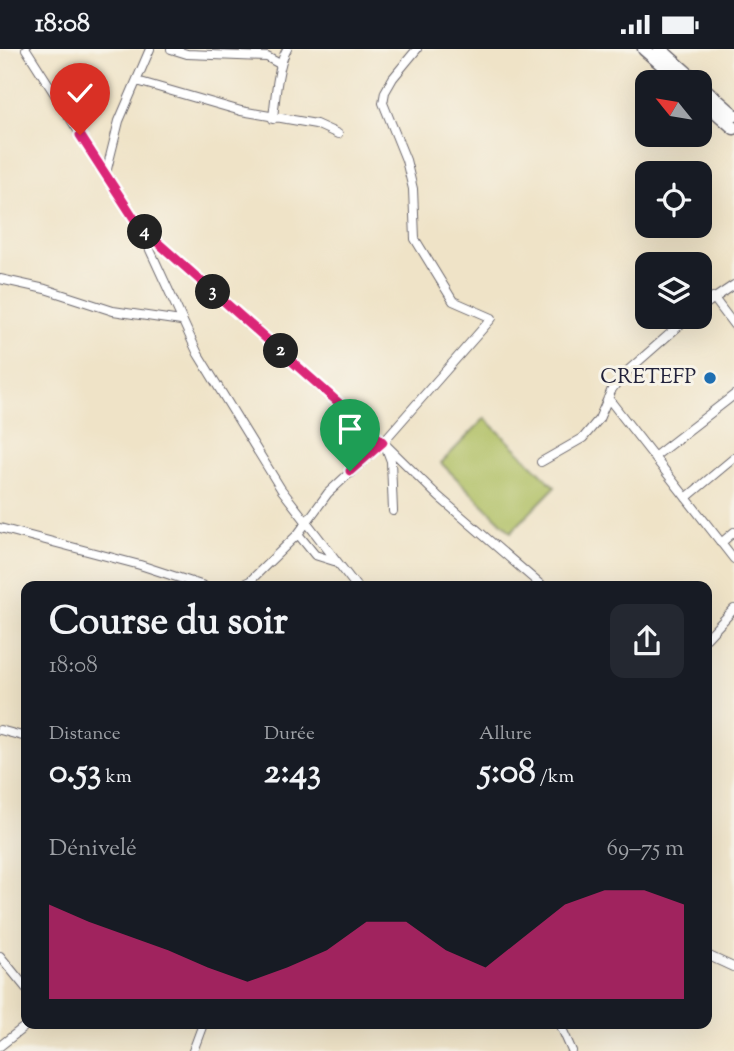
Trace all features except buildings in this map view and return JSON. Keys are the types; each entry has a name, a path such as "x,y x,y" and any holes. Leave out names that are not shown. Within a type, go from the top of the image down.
{"highway":[{"path":"644,49 668,70"},
{"path":"660,49 683,70"},
{"path":"712,96 734,115"},
{"path":"712,109 734,128"}],"street":[{"path":"26,49 71,124 139,226 198,354 281,489 352,581"},
{"path":"106,173 119,121 150,49"},
{"path":"171,49 187,54 267,57 278,63"},
{"path":"273,119 281,78 278,63 287,49"},
{"path":"250,581 308,524 328,493 383,442 492,318 453,301 415,239 413,188 407,160 383,103 384,92 417,49"},
{"path":"137,81 273,119 316,124 338,134"},
{"path":"139,226 383,442 439,497 536,581"},
{"path":"0,279 45,289 113,311 181,321"},
{"path":"734,285 713,297 734,325"},
{"path":"541,462 583,438 599,419 608,398 624,374 674,329"},
{"path":"654,457 734,395"},
{"path":"608,398 734,559"},
{"path":"383,442 391,461 393,511"},
{"path":"686,498 734,458"},
{"path":"0,528 140,565 189,581"},
{"path":"721,543 734,532"},
{"path":"298,534 315,555 335,561"},
{"path":"712,633 734,609"},
{"path":"0,730 21,736"},
{"path":"0,956 21,982"},
{"path":"712,957 733,967"},
{"path":"0,1046 22,1029"},
{"path":"193,1051 202,1029"},
{"path":"562,1029 572,1051"}],"green space":[{"path":"485,418 555,487 511,532 441,463"}],"place":[{"name":"CRETEFP","path":"710,378"}],"route":[{"path":"80,135 91,148 114,190 139,226 383,442 350,471"}]}
